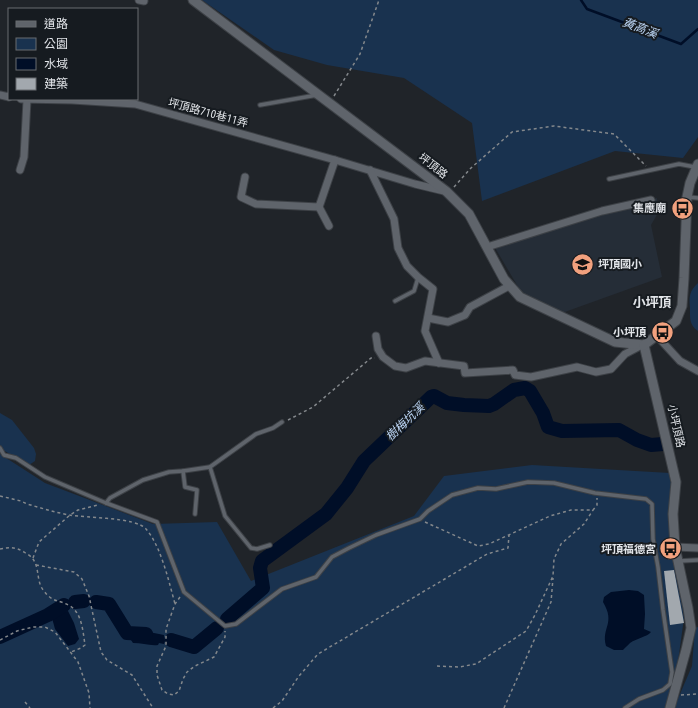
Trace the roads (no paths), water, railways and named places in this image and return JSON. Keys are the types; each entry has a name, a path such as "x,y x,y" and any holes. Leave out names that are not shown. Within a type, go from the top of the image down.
{"street":[{"name":"坪頂路","path":"193,0 330,102 447,193 469,214 509,286 520,297 615,342 644,345"},
{"name":"坪頂路710巷11弄","path":"20,170 24,157 24,100"},
{"name":"坪頂路710巷11弄","path":"85,100 135,104 447,193"},
{"path":"329,226 319,207 335,160"},
{"path":"376,336 378,349 383,357 395,366 406,368 425,361 464,366 465,373 513,370 515,375 531,377 577,368 596,372 611,369 625,354 644,345 676,321 682,306 687,197 690,183 697,166"},
{"path":"370,170 394,219 398,248 407,266 432,289 425,332 439,363"},
{"path":"415,184 426,176"},
{"path":"245,177 241,197 251,202 256,204 319,207"},
{"path":"487,248 602,211 651,200"},
{"path":"428,318 448,322 465,315 470,307 509,286"},
{"path":"657,336 680,361 698,371"},
{"name":"小坪頂路","path":"644,345 676,482 673,514 675,547 688,608 690,628 686,650 670,708"},
{"path":"675,547 698,548"}],"lane":[{"path":"260,105 320,95"},
{"path":"609,179 679,164 697,166"},
{"path":"687,197 698,198"},
{"path":"395,301 414,291 418,277"},
{"path":"106,503 110,498 143,480 169,472 210,467 256,434 273,428 282,422"},
{"path":"0,448 4,455 16,458 45,477 106,503 157,522 184,592 225,626 236,624 282,590 316,577 332,557 376,535 420,519 428,510 452,495 478,488 496,489 528,482 554,483 595,493 646,499 652,504 653,539 672,672 670,684 663,690 639,699 625,708"},
{"path":"210,467 225,516 251,548 257,549 270,545"},
{"path":"183,471 185,487 197,490 195,514"},
{"path":"678,561 698,560"}],"water":[{"path":"629,590 638,591 644,595 644,629 651,632 630,643 623,650 614,650 606,646 605,634 608,615 607,609 603,602 604,597 611,592"},
{"path":"68,611 79,639 75,644 68,646 55,629 52,618 62,612"},
{"path":"129,626 134,632 139,630 164,635 164,644 159,643 158,645 152,645 133,643 127,632"}],"waterway":[{"name":"黃高溪","path":"581,0 587,9 681,44 698,29"},
{"name":"樹梅坑溪","path":"227,619 263,588 260,568 262,561 326,514 347,488 364,461 431,397 434,396 447,403 489,406 514,390 525,388 530,391 543,413 548,427 562,431 619,430 637,440 651,445 663,444"},
{"name":"樹梅坑溪","path":"75,602 84,601"},
{"name":"樹梅坑溪","path":"96,602 109,604 127,633 146,634"},
{"name":"樹梅坑溪","path":"0,637 48,615 64,605"},
{"name":"樹梅坑溪","path":"171,640 194,647 217,628"}],"place":[{"name":"集應廟","path":"682,208"},
{"name":"坪頂國小","path":"582,264"},
{"name":"小坪頂","path":"662,332"},
{"name":"坪頂福德宮","path":"671,549"}],"district":[{"name":"小坪頂","path":"652,302"}]}
